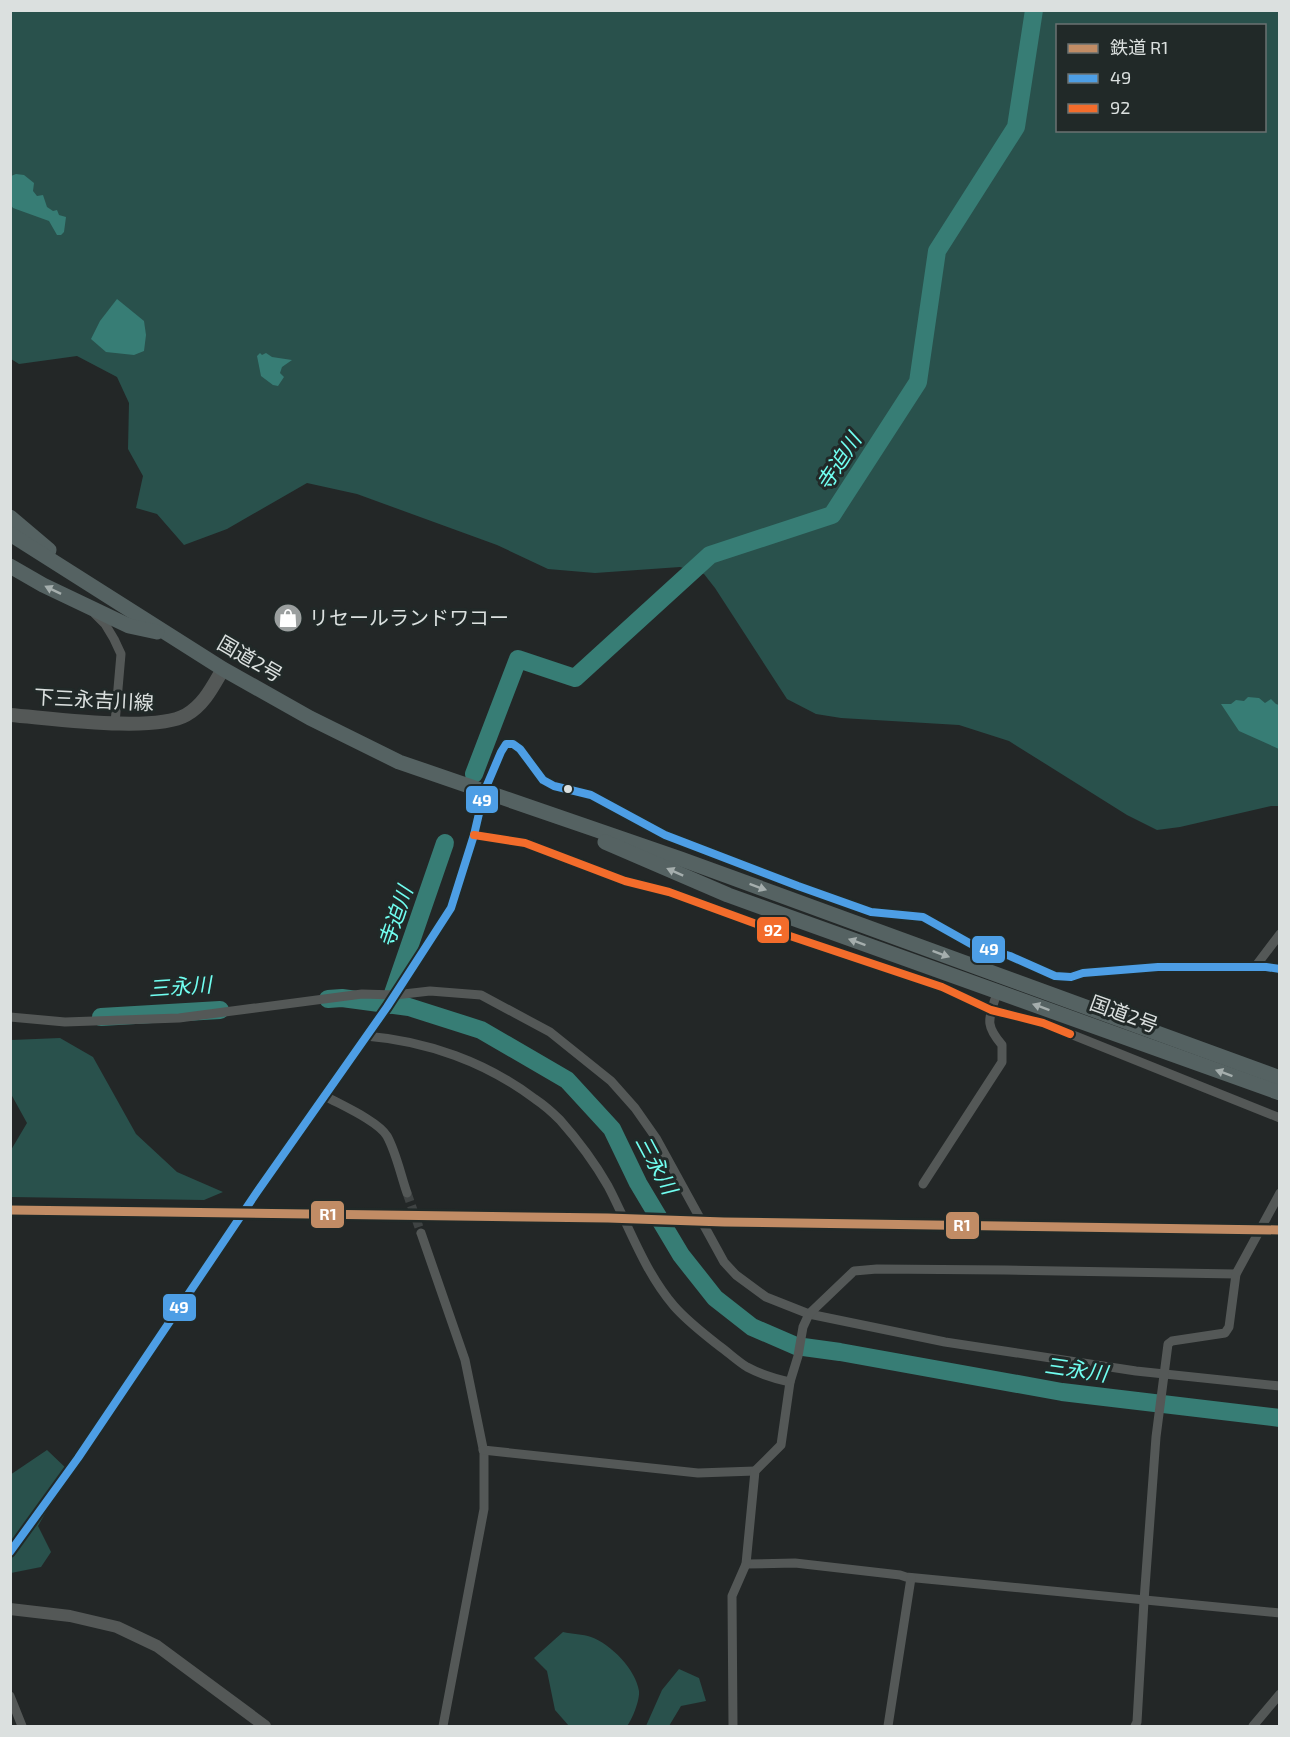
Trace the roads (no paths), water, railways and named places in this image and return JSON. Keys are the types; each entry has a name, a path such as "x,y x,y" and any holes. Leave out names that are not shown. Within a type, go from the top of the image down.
{"highway":[{"path":"10,517 80,579"},
{"name":"国道2号","path":"10,534 223,669 310,718 399,762 681,859 1280,1078"},
{"path":"10,566 43,585 129,626 166,633"},
{"name":"国道2号","path":"484,792 728,896 1280,1093"}],"main road":[{"name":"下三永吉川線","path":"10,715 115,723 163,722 185,716 201,704 223,669"}],"street":[{"path":"89,607 105,624 121,654 115,723"},
{"path":"10,1552 78,1458 257,1192 395,995 451,908 474,836 484,792 506,744 513,744 520,749 543,780 554,786 591,795 665,835 871,912 922,917 971,944 1010,956 1055,976 1071,977 1083,973 1158,967 1255,966 1280,969"},
{"path":"474,836 525,843 625,881 669,892 784,934 942,987 991,1010 1043,1023 1280,1118"},
{"path":"1255,966 1280,934"},
{"path":"1006,967 1010,956"},
{"path":"10,1017 65,1022 179,1018 362,994 395,995 430,991 481,995 550,1032 611,1081 635,1108 656,1138 724,1262 736,1275 766,1297 807,1318 1163,1376 1280,1386"},
{"path":"923,1184 1002,1062 1002,1045 992,1033 988,1020 995,999"},
{"path":"366,1036 390,1038 445,1052 515,1084 546,1107 573,1135 607,1184 646,1266 673,1306 702,1333 748,1367 777,1379 792,1379"},
{"path":"325,1096 371,1121 387,1135 407,1193"},
{"path":"1136,1726 1156,1437 1168,1344 1172,1341 1226,1333 1229,1327 1236,1274 1280,1193"},
{"path":"421,1233 465,1360 483,1450 484,1509 443,1726"},
{"path":"733,1726 732,1596 746,1564 754,1471 781,1445 792,1379 807,1318 854,1271 878,1269 1236,1274"},
{"path":"483,1450 698,1473 754,1471"},
{"path":"746,1564 795,1563 911,1578 1280,1613"},
{"path":"888,1726 911,1578"},
{"path":"10,1609 70,1616 117,1627 157,1646 265,1726"},
{"path":"1253,1726 1280,1694"},
{"path":"10,1696 22,1726"}],"waterway":[{"name":"寺迫川","path":"474,774 518,659 575,678 710,555 832,515 918,382 937,251 1016,127 1034,10"},
{"name":"寺迫川","path":"389,1005 445,843"},
{"name":"三永川","path":"328,999 342,998 409,1007 481,1030 567,1080 612,1129 638,1183 681,1255 715,1298 752,1327 796,1346 1062,1392 1280,1418"},
{"name":"三永川","path":"101,1017 220,1010"}],"tunnel":[{"path":"407,1193 421,1233"}],"rail line":[{"name":"R1","path":"10,1210 1280,1230"}],"place":[{"name":"リセールランドワコー","path":"288,618"}]}
